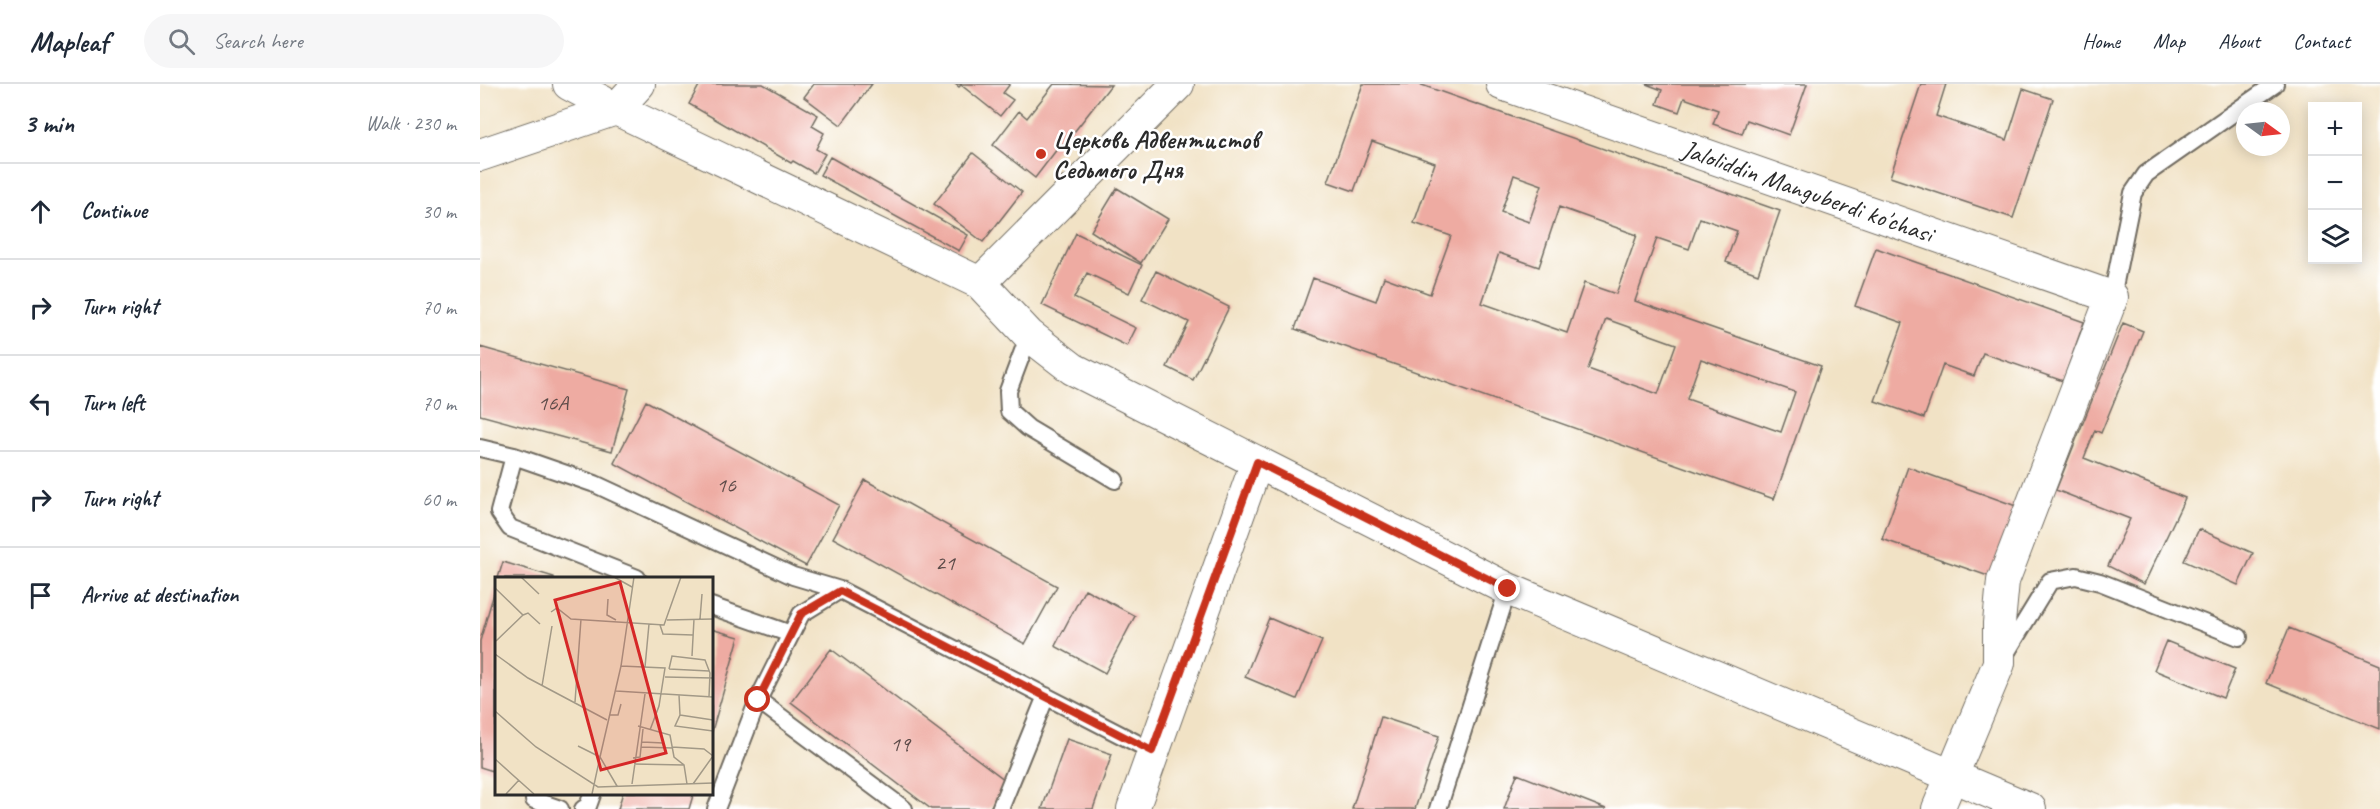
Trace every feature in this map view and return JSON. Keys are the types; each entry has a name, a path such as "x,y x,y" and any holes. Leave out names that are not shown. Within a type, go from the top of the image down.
{"street":[{"path":"569,84 616,109 980,283 1029,335 1072,369 1508,589 2030,809"},
{"path":"480,155 616,109 639,84"},
{"path":"980,283 1178,84"},
{"name":"Jaloliddin Manguberdi ko'chasi","path":"1502,84 2112,297"},
{"path":"1938,809 1999,663 2002,581 2112,297"},
{"path":"1133,809 1257,462"}],"lane":[{"path":"2112,297 2133,193 2146,174 2275,84"},
{"path":"1029,335 1008,391 1009,411 1028,428 1115,480"},
{"path":"480,448 514,456 595,484 793,576 840,591 1152,751"},
{"path":"514,456 499,512 510,528 608,572 632,577"},
{"path":"1999,663 2050,581 2076,576 2100,582 2239,637"},
{"path":"1438,809 1508,589"},
{"path":"716,809 758,700 801,614 840,591"},
{"path":"712,606 791,634"},
{"path":"1000,809 1046,696"},
{"path":"758,700 904,809"},
{"path":"583,809 588,806 592,794"},
{"path":"534,801 560,809"}],"building":[{"path":"700,84 763,84 818,115 812,126 824,133 816,149 825,154 814,173 793,161 791,163 689,104"},
{"path":"814,84 872,84 841,125 804,97"},
{"path":"955,84 1010,84 1003,93 1013,100 1000,116 961,85 959,87"},
{"path":"1054,84 1111,85 1035,178 993,145 1019,111 1027,118"},
{"path":"1363,84 1419,84 1780,211 1758,274 1726,262 1737,231 1700,218 1689,249 1657,238 1635,301 1821,366 1774,499 1295,329 1313,278 1376,301 1384,277 1430,294 1451,236 1414,223 1435,163 1372,141 1354,191 1328,182","holes":["1514,175 1542,185 1529,222 1501,212","1559,207 1637,235 1616,294 1584,283 1567,333 1482,303 1499,253 1539,267","1606,319 1676,344 1658,394 1588,369","1701,359 1795,392 1781,432 1687,399"]},
{"path":"1646,84 1807,84 1789,135 1747,120 1742,134 1713,124 1718,110 1684,98 1679,112 1657,104 1662,90"},
{"path":"1921,84 1946,84 1936,116 2007,140 2023,89 2053,99 2013,218 1890,177"},
{"path":"973,153 1022,192 983,242 934,204"},
{"path":"830,157 968,235 959,251 820,175"},
{"path":"1117,188 1168,219 1141,263 1091,231"},
{"path":"1076,233 1142,265 1129,293 1087,273 1074,298 1136,328 1127,346 1042,305"},
{"path":"1876,248 2084,322 2063,381 1983,353 1974,376 1943,365 1924,418 1875,401 1903,323 1855,306"},
{"path":"1156,271 1229,307 1193,380 1167,367 1189,322 1142,299"},
{"path":"2123,323 2143,331 2101,433 2095,430 2084,458 2185,498 2144,584 2108,566 2130,519 2056,490"},
{"path":"480,347 629,389 612,451 480,415"},
{"path":"646,401 839,505 806,566 614,463"},
{"path":"1908,467 2016,506 1991,577 1882,539"},
{"path":"865,480 1057,586 1025,644 833,538"},
{"path":"2199,529 2253,553 2238,585 2184,561"},
{"path":"503,562 554,577 498,577"},
{"path":"495,589 495,772 480,767 480,641"},
{"path":"1085,589 1135,616 1105,673 1055,646"},
{"path":"1269,618 1322,641 1297,699 1245,677"},
{"path":"2289,628 2380,665 2380,729 2266,683"},
{"path":"712,629 739,637 712,731"},
{"path":"2166,641 2235,669 2223,698 2154,670"},
{"path":"831,649 1009,783 989,809 931,809 791,702"},
{"path":"1381,717 1439,736 1415,809 1352,809"},
{"path":"1067,739 1112,754 1093,809 1042,809"},
{"path":"1517,774 1606,809 1504,809"},
{"path":"622,794 693,794 689,809 618,809"}],"place":[{"name":"Церковь Адвентистов Седьмого Дня","path":"1041,154"}],"route":[{"path":"758,700 801,614 840,591 1152,751 1257,462 1508,589"}]}
